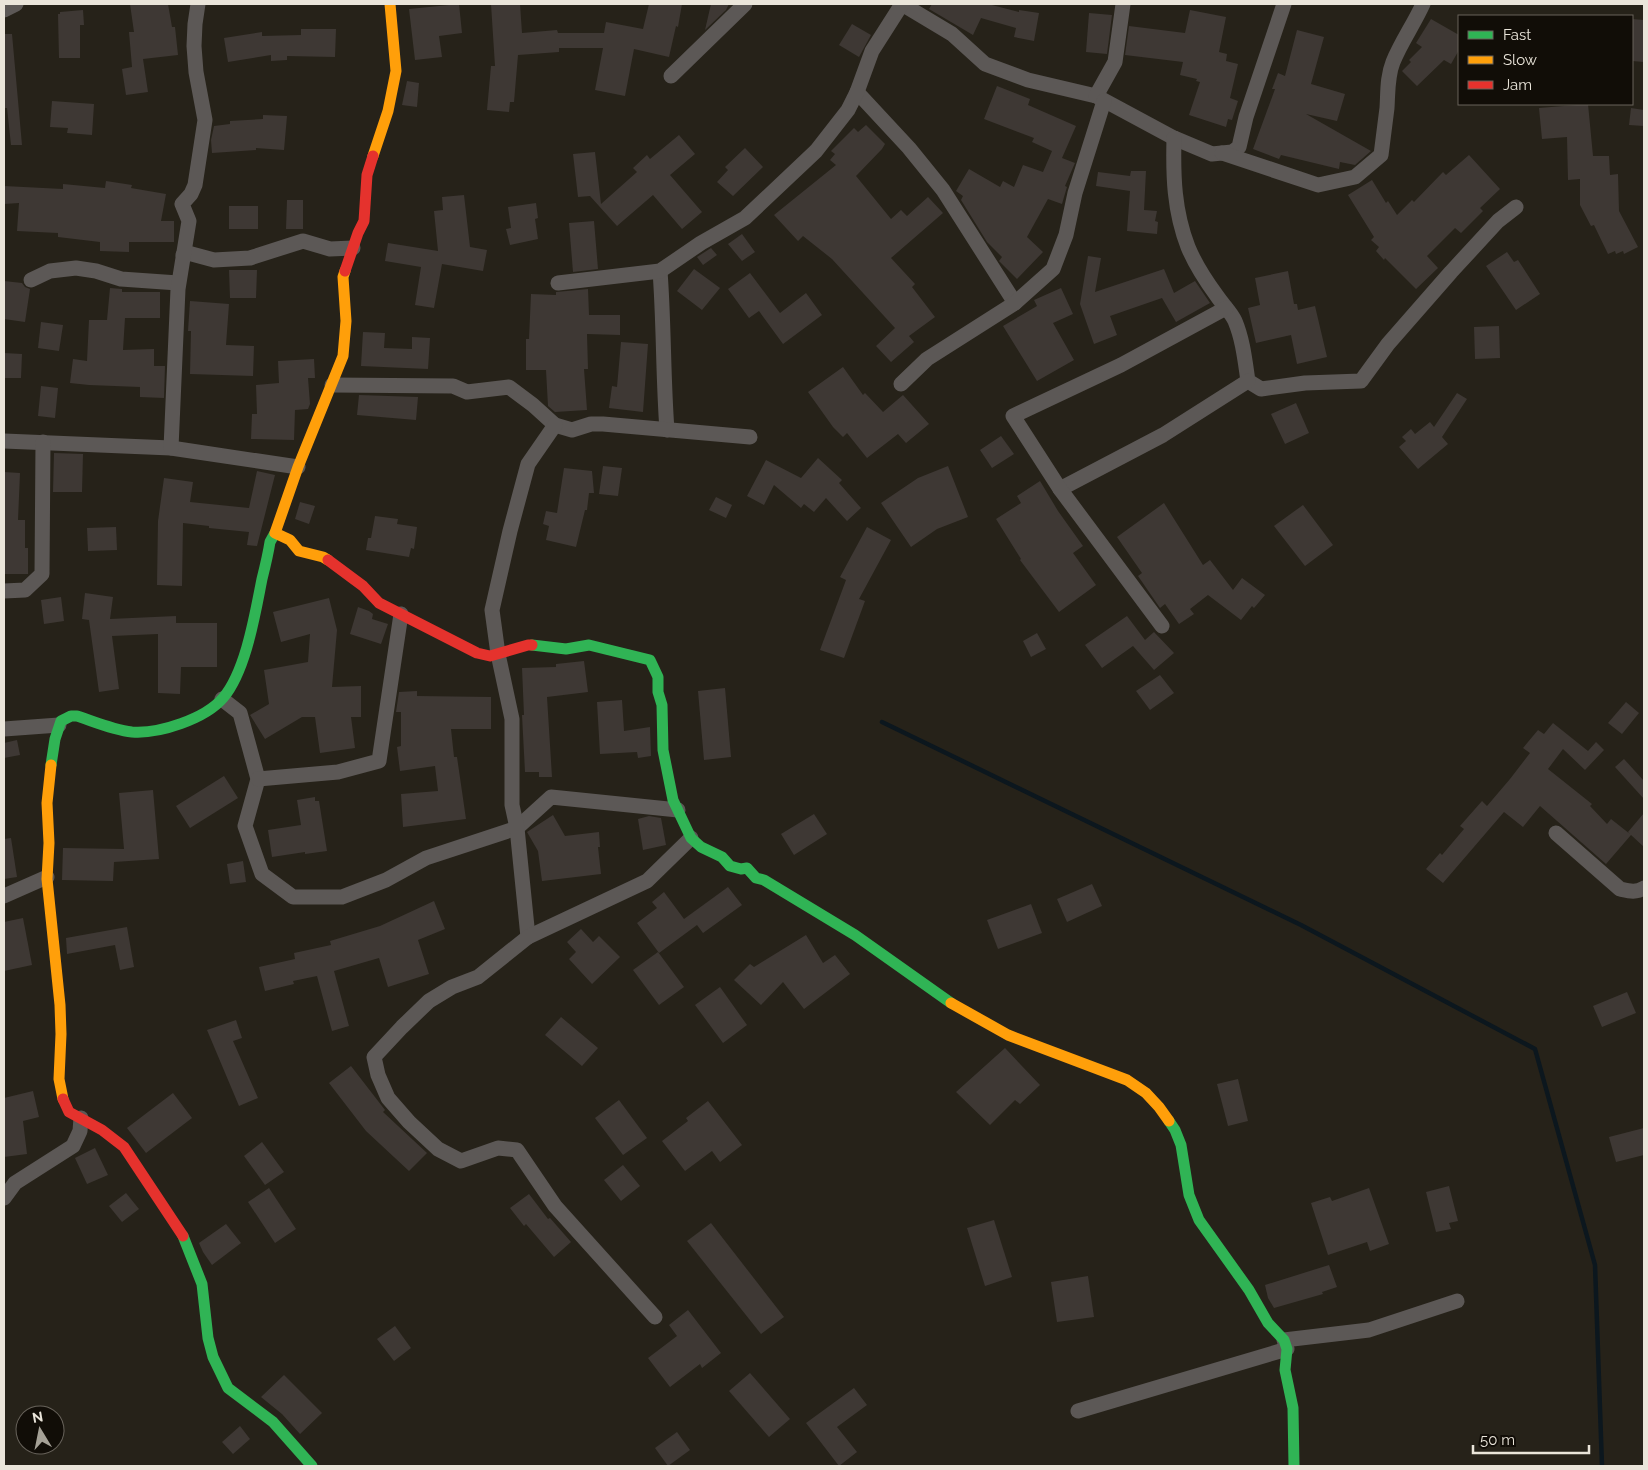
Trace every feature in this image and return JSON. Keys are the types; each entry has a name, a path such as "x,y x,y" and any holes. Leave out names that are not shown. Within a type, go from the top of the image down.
{"street":[{"path":"4,10 16,4"},
{"path":"171,448 178,283 189,221 182,204 196,185 205,120 196,72 194,46 198,4"},
{"path":"312,1466 273,1422 228,1388 208,1338 202,1284 181,1232 122,1142 69,1112 61,1095 58,1064 61,1026 47,877 49,837 47,799 59,725 65,718 77,716 117,728 139,732 155,731 183,723 222,699 236,674 254,620 270,542 343,356 345,343 344,277 364,221 368,175 388,111 396,71 390,4"},
{"path":"671,76 745,4"},
{"path":"558,283 660,271 701,242 745,218 816,151 848,110 857,92 872,51 902,4 952,34 986,64 1028,80 1100,98 1174,138 1212,154 1232,152 1239,147 1246,117 1284,4"},
{"path":"901,384 927,359 1015,303 1053,269 1066,235 1100,98 1115,62 1123,4"},
{"path":"1222,152 1318,185 1355,177 1381,155 1391,69 1406,34 1417,18 1423,4"},
{"path":"857,92 909,148 943,190 1015,303"},
{"path":"1174,138 1173,180 1180,225 1199,268 1234,321 1241,340 1248,381 1261,389 1305,382 1361,381 1388,344 1451,272 1498,221 1516,207"},
{"path":"183,256 188,253 214,260 250,258 303,241 330,249 353,248"},
{"path":"31,280 50,271 76,268 96,271 121,279 178,283"},
{"path":"660,271 667,430"},
{"path":"1162,626 1060,489 1013,416 1121,365 1226,308"},
{"path":"1060,489 1163,435 1248,381"},
{"path":"332,385 453,386 467,392 509,388 533,405 555,425 572,430 591,424 603,424 750,437"},
{"path":"528,937 512,805 512,719 498,654 492,610 528,464 555,425"},
{"path":"4,441 171,448 298,467"},
{"path":"4,591 26,590 42,574 44,442"},
{"path":"275,533 290,540 299,551 323,557 364,586 379,603 451,639 468,650 490,656 528,645 566,649 589,645 650,660 658,677 658,692 662,705 663,750 673,800 691,838 701,847 722,857 730,866 741,869 748,868 756,878 764,880 855,935 927,984 949,1002 981,1021 1008,1035 1126,1080 1146,1093 1159,1107 1175,1130 1183,1153 1190,1195 1199,1220 1249,1290 1268,1323 1285,1345 1285,1370 1293,1408 1289,1465"},
{"path":"258,778 338,772 379,761 401,614"},
{"path":"222,699 240,714 258,778 245,826 262,874 293,898 342,898 386,880 426,858 516,828 552,797 678,810"},
{"path":"4,729 59,725"},
{"path":"1556,833 1620,889 1630,892 1639,891 1644,888"},
{"path":"655,1317 555,1206 517,1150 498,1148 461,1161 438,1149 409,1122 388,1098 378,1075 374,1057 429,1002 452,987 478,977 528,937 647,881 691,838"},
{"path":"4,896 47,877"},
{"path":"4,1198 14,1183 73,1146 80,1131 81,1118"},
{"path":"1078,1411 1285,1345 1369,1330 1457,1301"}],"building":[{"path":"130,4 168,4 172,27 175,27 178,55 143,59 148,92 126,95 122,69 132,67 129,32 134,32"},
{"path":"459,4 462,33 439,36 442,57 415,60 409,9"},
{"path":"491,4 520,4 522,33 557,30 558,33 604,33 606,22 643,29 649,4 682,4 678,27 676,26 669,57 634,49 625,96 595,90 603,48 559,48 559,52 518,55 514,102 510,102 509,112 487,110 491,66 495,66"},
{"path":"711,4 729,4 726,10 705,30"},
{"path":"932,4 988,4 1019,12 1019,10 1039,13 1034,41 1014,37 1016,28 981,18 973,35 929,9"},
{"path":"83,10 84,25 80,25 80,58 59,58 58,14 60,12"},
{"path":"1190,10 1226,17 1219,52 1227,54 1226,61 1238,64 1230,98 1238,101 1232,120 1228,119 1226,127 1189,115 1200,82 1196,81 1197,79 1180,75 1183,62 1125,55 1129,26 1185,33"},
{"path":"1089,13 1112,15 1107,54 1086,52"},
{"path":"1431,19 1458,34 1458,52 1451,64 1444,60 1417,86 1402,71 1411,62 1409,60 1422,47 1416,43"},
{"path":"1633,19 1644,20 1644,62 1633,61"},
{"path":"852,24 871,35 859,57 839,45"},
{"path":"301,29 336,29 335,57 287,56 287,60 271,61 271,55 228,62 224,38 262,32 262,36 301,35"},
{"path":"1297,30 1324,37 1311,84 1345,94 1337,121 1306,114 1371,151 1355,165 1340,162 1339,169 1281,155 1279,159 1253,149 1275,89 1272,89 1278,73 1285,76"},
{"path":"4,34 12,34 22,145 11,145 7,108 4,108"},
{"path":"407,81 419,83 417,107 402,105"},
{"path":"997,86 1030,99 1028,105 1076,126 1062,158 1075,163 1065,186 1067,187 1062,204 1048,199 1027,237 1043,252 1017,279 999,261 1002,257 987,242 961,200 963,196 956,191 969,169 1000,187 1003,181 1014,187 1023,165 1043,172 1052,151 1032,142 1034,138 984,119"},
{"path":"52,101 94,104 92,135 67,133 68,128 50,127"},
{"path":"1588,105 1593,156 1609,156 1610,175 1618,174 1619,211 1638,247 1624,254 1623,251 1616,254 1615,251 1608,254 1594,225 1591,226 1580,205 1580,179 1568,180 1567,137 1542,139 1539,108"},
{"path":"1631,108 1644,110 1644,126 1629,125"},
{"path":"263,115 287,116 284,150 256,148 256,150 212,153 211,140 214,126 230,124 230,121 263,119"},
{"path":"866,125 885,144 856,176 891,219 901,210 907,216 928,197 943,213 891,258 915,284 912,287 935,317 909,336 914,342 891,362 876,346 895,328 832,259 803,236 798,241 774,215 836,165 830,160 835,154 831,151 854,128 858,132"},
{"path":"679,135 695,154 670,175 702,212 682,229 653,195 617,226 590,196 578,197 573,154 595,152 601,204 637,172 633,168 647,155 650,159"},
{"path":"745,148 763,167 733,196 717,182 728,170 725,167"},
{"path":"1469,155 1500,189 1480,208 1483,211 1461,233 1455,228 1427,256 1438,268 1416,289 1376,251 1379,247 1371,240 1374,237 1348,195 1372,180 1386,203 1388,201 1397,215 1412,200 1414,202 1443,172 1446,175"},
{"path":"1131,171 1146,171 1144,210 1157,211 1155,221 1158,222 1157,234 1127,231 1130,191 1096,186 1098,172 1130,176"},
{"path":"106,181 132,185 131,188 166,194 161,221 174,221 174,242 129,242 129,252 100,251 100,242 58,237 58,233 17,231 19,203 4,204 4,186 63,189 63,184 105,188"},
{"path":"464,195 470,247 487,250 483,271 442,264 434,308 415,305 421,267 385,261 388,243 438,251 434,211 443,210 442,197"},
{"path":"287,200 303,200 303,229 286,229"},
{"path":"536,203 538,218 535,219 538,239 510,245 506,229 511,228 508,207"},
{"path":"229,206 258,206 258,229 229,229"},
{"path":"594,221 598,269 573,272 569,223"},
{"path":"742,234 755,252 742,261 728,244"},
{"path":"711,248 717,255 703,265 697,257"},
{"path":"1507,252 1514,262 1518,260 1540,294 1516,310 1486,266"},
{"path":"1088,256 1101,258 1095,292 1164,269 1174,293 1195,281 1210,303 1176,322 1162,298 1110,316 1117,335 1094,344 1080,304"},
{"path":"694,269 720,288 702,310 677,291"},
{"path":"229,270 257,270 256,298 230,298"},
{"path":"1288,271 1294,304 1297,304 1298,310 1315,306 1327,357 1297,364 1291,335 1256,343 1248,308 1260,305 1255,278"},
{"path":"750,273 780,313 806,293 822,315 783,344 759,311 749,318 728,289"},
{"path":"4,281 22,283 30,289 25,322 4,319"},
{"path":"110,288 122,289 122,292 160,292 160,318 125,318 123,350 154,349 154,366 165,366 164,398 140,397 140,387 70,383 73,359 87,361 89,320 107,320"},
{"path":"1061,288 1073,314 1053,323 1074,360 1037,381 1003,326 1037,306 1034,300"},
{"path":"588,289 589,315 620,315 620,335 587,334 588,369 584,369 587,410 555,412 548,406 546,370 526,370 526,339 529,339 531,294 556,295 556,292"},
{"path":"190,301 229,304 226,345 254,346 253,376 190,374 191,331 188,331"},
{"path":"41,322 63,325 59,351 38,348"},
{"path":"1499,326 1500,358 1475,359 1474,327"},
{"path":"363,332 385,333 384,348 412,349 412,337 430,338 428,369 361,366"},
{"path":"621,342 648,344 643,412 609,408 612,386 617,387"},
{"path":"4,353 22,354 21,378 4,378"},
{"path":"314,359 315,378 308,378 310,404 308,409 295,410 294,440 251,439 252,414 257,414 256,385 279,383 278,361"},
{"path":"843,367 863,395 865,393 883,412 903,395 929,424 906,443 898,434 867,458 847,433 843,437 833,427 808,392"},
{"path":"41,386 58,388 55,418 38,416"},
{"path":"1457,393 1467,399 1442,437 1448,444 1418,469 1399,447 1406,441 1402,437 1411,429 1415,434 1430,422 1434,427"},
{"path":"359,395 418,397 416,420 357,415"},
{"path":"1296,403 1309,433 1285,444 1271,414"},
{"path":"1001,436 1014,454 992,468 980,450"},
{"path":"54,453 83,454 82,492 53,492"},
{"path":"818,458 842,480 839,483 861,508 847,521 826,498 814,512 804,504 801,508 774,485 764,505 747,496 766,460 801,478"},
{"path":"603,466 622,468 618,496 599,494"},
{"path":"948,466 968,517 937,529 911,547 881,503 918,478"},
{"path":"564,468 592,471 594,493 589,493 587,510 585,510 576,547 546,540 549,526 543,524 546,511 557,513"},
{"path":"257,471 275,475 257,546 247,545 249,532 183,523 182,586 157,585 158,521 164,478 193,482 190,502 249,508"},
{"path":"4,472 20,473 18,520 25,520 25,548 28,548 28,574 4,574"},
{"path":"1040,481 1058,511 1083,546 1073,553 1096,585 1059,612 1020,560 996,519 1021,503 1017,496"},
{"path":"716,497 732,505 726,518 709,510"},
{"path":"300,502 315,506 309,524 295,519"},
{"path":"1164,503 1203,565 1210,560 1233,590 1242,578 1265,595 1254,608 1252,606 1241,620 1208,595 1190,609 1194,614 1179,624 1165,604 1160,608 1138,576 1142,573 1117,537"},
{"path":"1303,505 1333,545 1305,566 1274,526"},
{"path":"375,516 398,519 397,524 417,527 414,549 411,548 409,557 366,550 368,538 371,538"},
{"path":"116,527 117,550 88,551 87,528"},
{"path":"867,527 891,540 859,599 865,601 844,658 820,650 846,580 840,577"},
{"path":"85,593 113,597 110,619 176,616 176,623 217,623 217,667 181,667 180,694 158,693 158,634 112,636 119,689 99,692 89,620 82,619"},
{"path":"61,597 64,621 44,624 41,600"},
{"path":"329,598 337,630 332,687 361,686 361,717 351,717 355,748 320,753 315,717 302,717 265,739 250,715 269,704 264,670 308,662 310,634 281,642 273,612"},
{"path":"358,607 373,614 372,619 388,624 381,644 350,634"},
{"path":"1127,616 1145,640 1154,632 1174,653 1154,670 1133,646 1102,668 1085,645"},
{"path":"1037,633 1046,649 1031,657 1023,641"},
{"path":"584,661 588,692 547,697 552,777 539,777 539,772 525,772 522,668 556,667 556,664"},
{"path":"1160,675 1174,693 1150,710 1136,691"},
{"path":"725,688 731,757 704,760 698,691"},
{"path":"417,691 417,696 491,697 491,729 451,729 454,757 457,757 466,819 403,827 401,794 438,791 435,766 400,771 397,747 401,746 401,712 396,712 399,692"},
{"path":"622,700 624,731 650,727 651,756 638,758 637,752 600,754 597,702"},
{"path":"1626,702 1639,713 1622,734 1608,723"},
{"path":"1553,723 1588,751 1596,742 1604,750 1585,770 1563,749 1548,769 1592,804 1590,806 1607,824 1611,819 1630,834 1628,832 1644,813 1644,847 1631,835 1606,864 1540,806 1523,827 1504,812 1443,883 1426,869 1440,853 1442,855 1464,829 1460,826 1482,801 1487,806 1510,779 1530,753 1523,748 1538,730 1544,734"},
{"path":"17,740 20,755 4,758 4,743"},
{"path":"1624,759 1644,781 1644,799 1615,767"},
{"path":"224,776 238,798 190,828 176,806"},
{"path":"153,790 159,859 114,862 113,881 62,880 63,848 124,849 119,793"},
{"path":"315,797 315,801 319,801 327,851 272,857 268,830 301,825 297,800"},
{"path":"814,814 827,834 794,855 781,834"},
{"path":"553,815 565,836 599,832 600,847 598,847 601,874 542,881 538,851 527,832"},
{"path":"649,816 661,818 666,845 643,850 638,819"},
{"path":"11,838 17,877 4,879 4,839"},
{"path":"243,861 246,882 230,884 227,864"},
{"path":"1092,884 1102,906 1067,922 1057,899"},
{"path":"728,887 742,905 703,933 697,925 659,953 637,923 657,908 652,902 664,892 684,919"},
{"path":"434,901 445,929 418,940 429,974 388,987 379,958 334,971 349,1026 332,1031 317,976 293,981 294,984 265,991 259,967 295,959 294,953 331,945 330,941 380,926"},
{"path":"1031,904 1042,933 998,949 987,920"},
{"path":"23,918 32,965 4,971 4,922"},
{"path":"127,927 134,967 120,970 115,945 67,954 66,938"},
{"path":"581,929 593,942 599,936 620,957 592,984 569,959 576,952 567,942"},
{"path":"806,935 823,963 835,955 850,974 804,1009 783,982 761,1005 734,980 750,964 754,967"},
{"path":"658,952 684,987 659,1005 633,970"},
{"path":"720,987 747,1025 723,1043 695,1005"},
{"path":"1627,992 1636,1013 1602,1027 1593,1006"},
{"path":"561,1017 598,1048 582,1066 545,1035"},
{"path":"236,1020 242,1038 233,1041 258,1098 239,1106 207,1030"},
{"path":"1005,1048 1040,1085 1020,1104 1015,1100 990,1125 956,1092"},
{"path":"351,1066 385,1110 383,1112 427,1153 409,1171 366,1131 329,1083"},
{"path":"1238,1079 1248,1121 1228,1126 1217,1084"},
{"path":"33,1091 39,1117 23,1121 27,1154 4,1157 4,1098"},
{"path":"173,1093 192,1118 146,1153 127,1128"},
{"path":"619,1100 647,1138 623,1155 595,1118"},
{"path":"708,1101 742,1145 720,1162 712,1151 685,1171 662,1141 688,1121 686,1118"},
{"path":"1644,1128 1644,1155 1616,1162 1609,1137"},
{"path":"262,1142 284,1172 265,1185 244,1156"},
{"path":"95,1148 108,1175 87,1184 75,1158"},
{"path":"623,1165 640,1186 621,1201 604,1180"},
{"path":"1449,1186 1458,1221 1449,1223 1451,1229 1436,1232 1426,1192"},
{"path":"269,1188 296,1229 275,1243 248,1202"},
{"path":"1369,1188 1389,1244 1370,1251 1367,1242 1328,1255 1311,1203 1330,1197 1332,1201"},
{"path":"126,1193 139,1209 122,1222 109,1206"},
{"path":"529,1194 548,1219 550,1218 571,1242 554,1257 526,1224 524,1226 510,1208"},
{"path":"994,1220 1012,1277 985,1286 967,1228"},
{"path":"711,1223 784,1317 761,1334 687,1241"},
{"path":"226,1224 241,1243 212,1265 199,1243"},
{"path":"1329,1265 1337,1287 1322,1292 1323,1294 1274,1308 1268,1298 1265,1285"},
{"path":"1088,1276 1094,1317 1057,1322 1051,1282"},
{"path":"688,1310 721,1353 702,1368 700,1364 670,1387 648,1358 677,1336 669,1325"},
{"path":"395,1326 411,1348 394,1361 377,1339"},
{"path":"750,1373 790,1419 769,1437 729,1391"},
{"path":"284,1375 322,1413 300,1434 282,1414 261,1397"},
{"path":"854,1388 867,1405 837,1427 857,1452 839,1466 806,1423"},
{"path":"240,1426 250,1439 233,1454 222,1442"},
{"path":"677,1432 690,1450 668,1466 655,1448"}],"waterway":[{"path":"882,722 1301,925 1535,1049 1595,1265 1602,1466"}],"traffic: fast":[{"path":"51,765 55,739 61,721 71,716 77,716 118,730 143,732 168,728 193,719 215,706 223,698 231,687 244,658 253,625 270,542 275,533"},
{"path":"532,645 566,649 589,645 650,660 658,677 658,692 662,705 663,750 673,800 691,838 701,847 722,857 730,866 741,869 747,868 756,878 764,880 855,935 951,1003"},
{"path":"1169,1121 1181,1145 1189,1195 1199,1220 1249,1290 1268,1323 1284,1340 1287,1349 1285,1370 1293,1408 1294,1466"},
{"path":"183,1236 202,1284 208,1338 213,1357 228,1388 273,1422 312,1466"}],"traffic: slow":[{"path":"373,156 388,111 396,71 390,4"},
{"path":"328,560 299,551 290,540 275,533 298,467 343,356 346,321 343,277 345,271"},
{"path":"51,765 47,803 49,843 47,879 60,1005 59,1079 63,1099"},
{"path":"951,1003 1008,1035 1127,1080 1146,1093 1169,1121"}],"traffic: jam":[{"path":"345,271 364,221 367,175 373,156"},
{"path":"328,560 363,586 379,603 477,653 490,656 532,645"},
{"path":"63,1099 69,1112 102,1130 124,1147 183,1236"}]}
